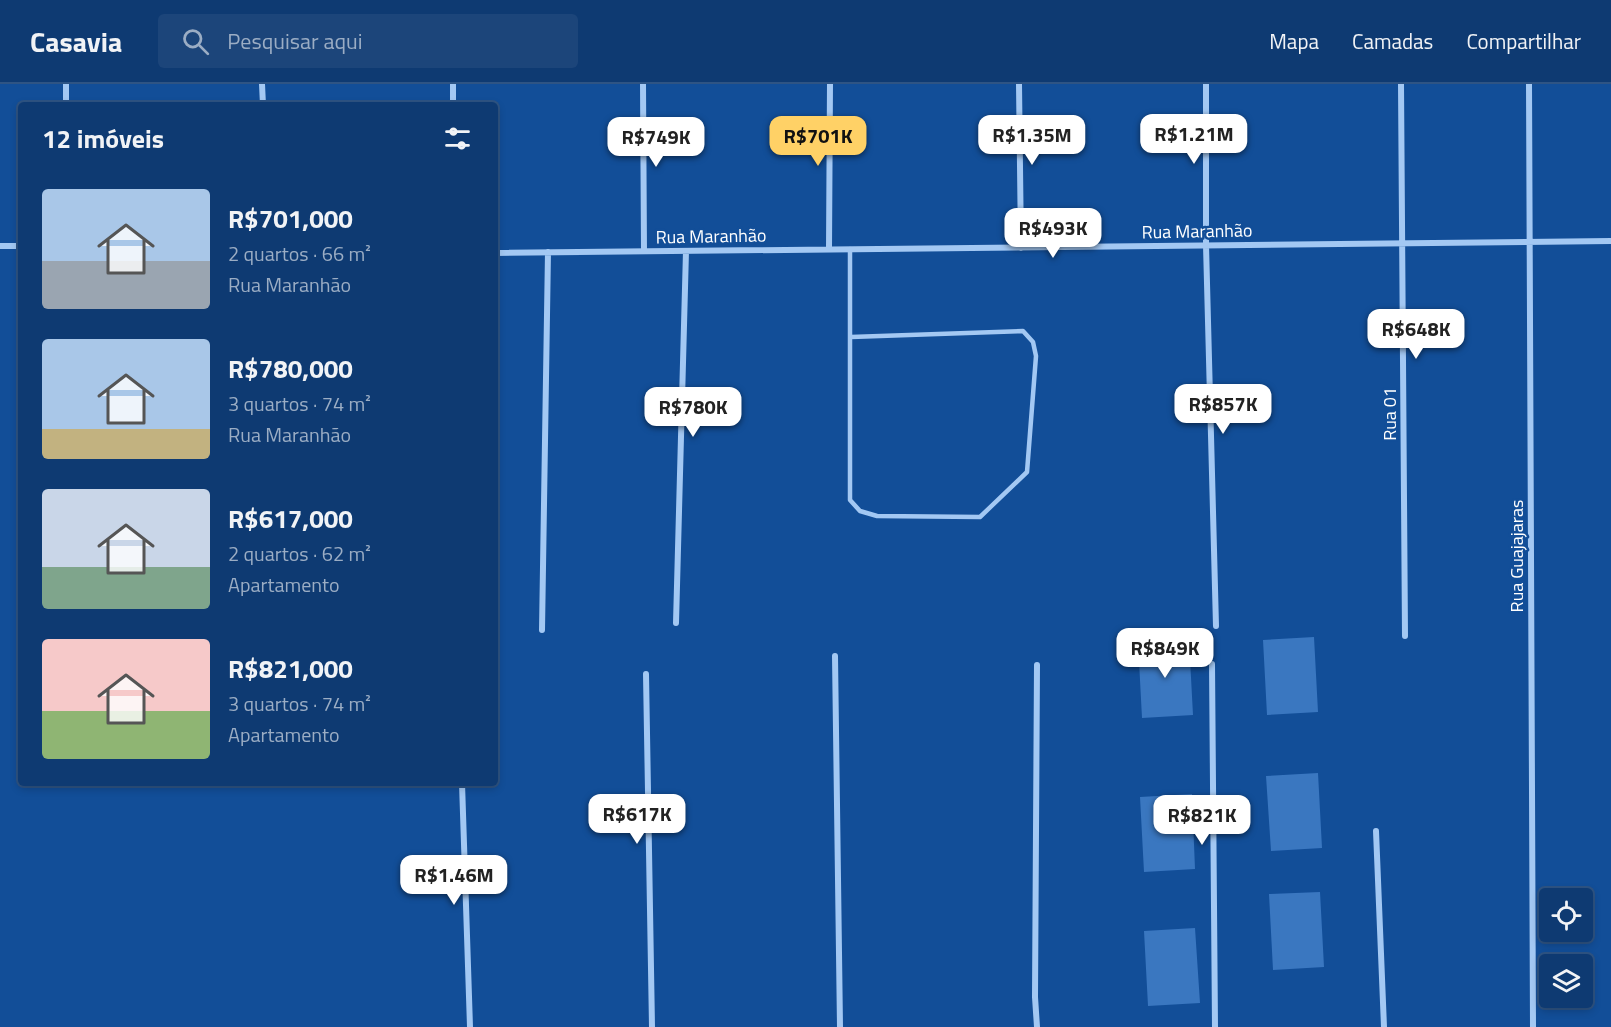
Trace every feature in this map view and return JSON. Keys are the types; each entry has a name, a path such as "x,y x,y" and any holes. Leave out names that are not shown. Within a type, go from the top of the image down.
{"street":[{"path":"66,84 66,102"},
{"path":"262,84 263,102"},
{"path":"453,84 453,102"},
{"path":"643,84 644,251"},
{"path":"830,84 830,249"},
{"path":"1019,84 1021,248"},
{"path":"1206,84 1206,245 1216,627"},
{"name":"Rua 01","path":"1401,84 1405,636"},
{"name":"Rua Guajajaras","path":"1529,84 1533,1027"},
{"name":"Rua Maranhão","path":"498,253 1611,241"},
{"path":"0,246 18,246"},
{"path":"676,623 686,251"},
{"path":"542,630 548,252"},
{"path":"835,656 840,1027"},
{"path":"1212,664 1215,1027"},
{"path":"1036,665 1035,997 1037,1027"},
{"path":"646,674 652,1027"},
{"path":"462,786 470,1027"},
{"path":"1376,831 1384,1027"}],"lane":[{"path":"850,249 850,500 860,511 877,516 980,517 1027,472 1036,356 1033,342 1023,331 851,337"}],"building":[{"path":"1314,637 1318,712 1267,715 1263,640"},
{"path":"1189,640 1193,715 1142,718 1138,642"},
{"path":"1318,773 1322,848 1271,851 1266,776"},
{"path":"1192,794 1195,869 1144,872 1140,797"},
{"path":"1320,892 1324,967 1273,970 1269,894"},
{"path":"1195,928 1200,1003 1148,1006 1144,931"}]}
